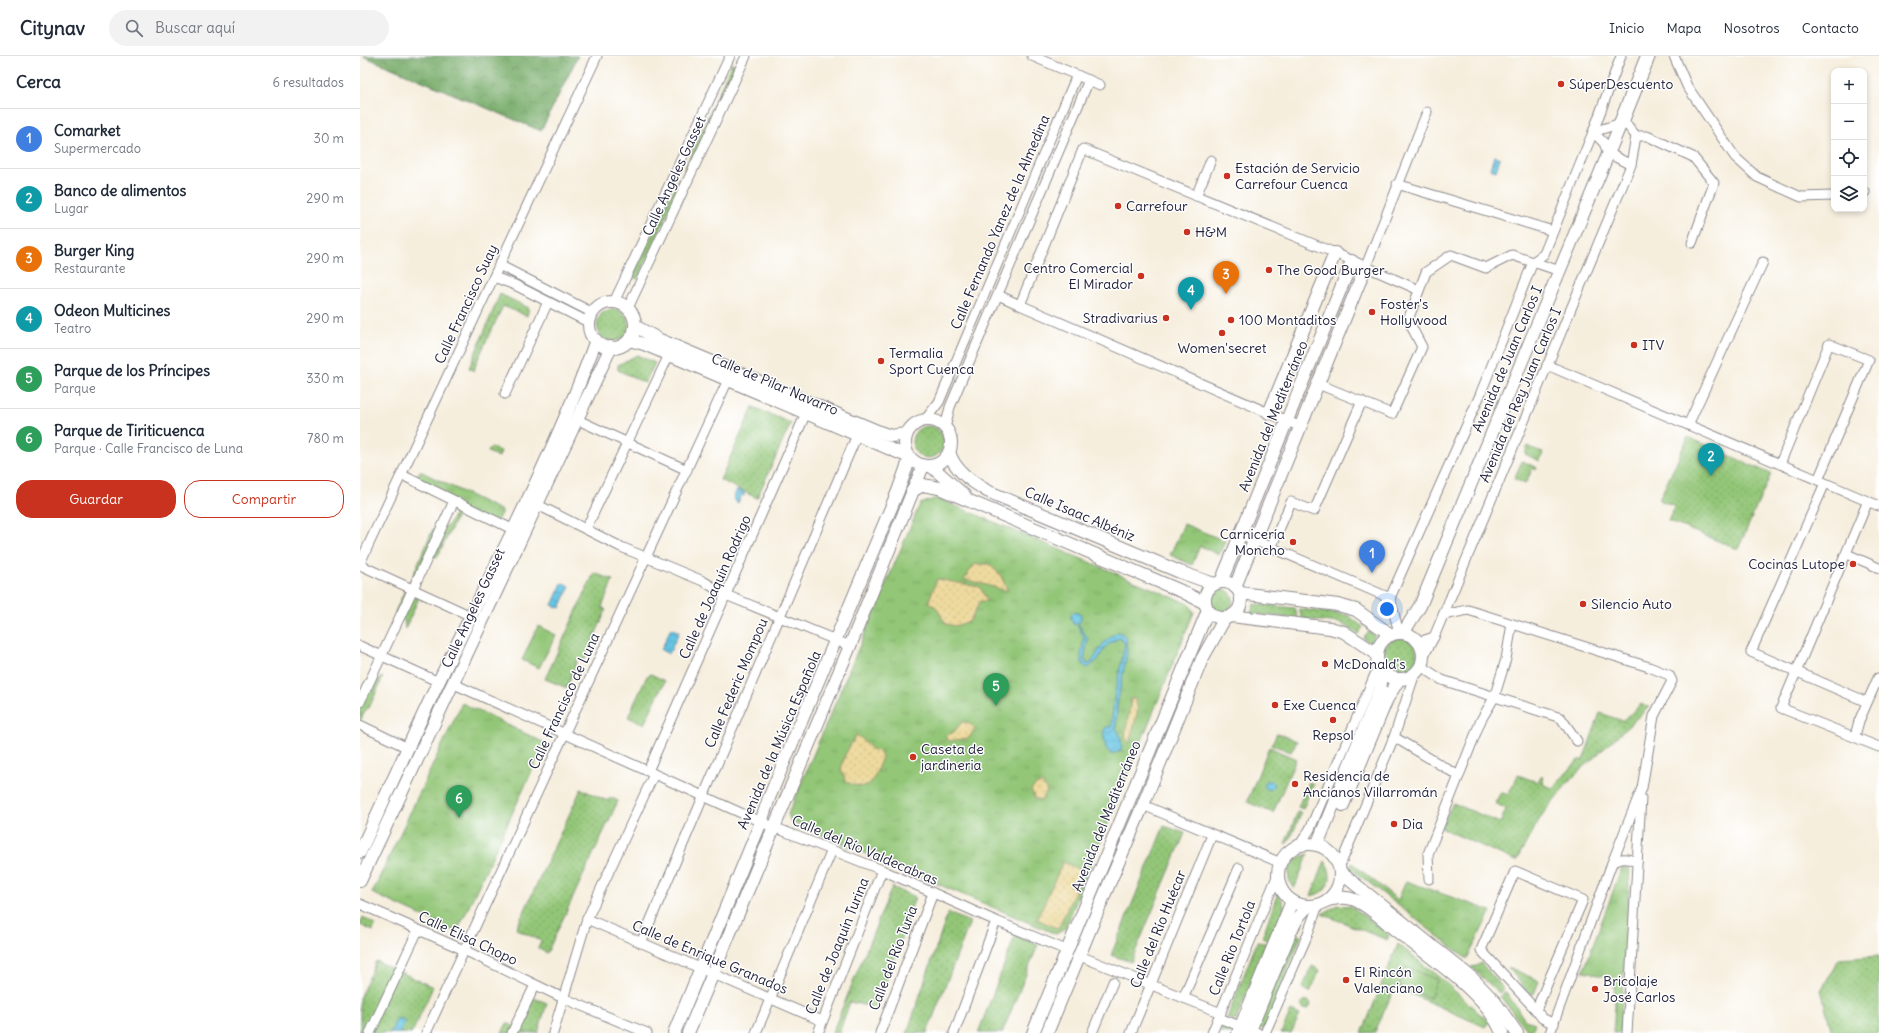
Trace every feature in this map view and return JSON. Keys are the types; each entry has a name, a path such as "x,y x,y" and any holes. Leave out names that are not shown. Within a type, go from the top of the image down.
{"main road":[{"path":"1621,123 1648,56"}],"street":[{"name":"Calle Francisco Suay","path":"360,564 597,56"},
{"name":"Calle Angeles Gasset","path":"614,302 730,56"},
{"name":"Calle Angeles Gasset","path":"628,308 746,56"},
{"path":"1032,56 1100,85"},
{"path":"1398,634 1390,598 1480,396 1533,262 1544,254 1593,132 1621,56"},
{"path":"1674,56 1687,86 1735,157 1757,177 1801,197 1831,196"},
{"name":"Calle Fernando Yanez de la Almedina","path":"925,420 939,402 1077,75"},
{"name":"Calle Fernando Yanez de la Almedina","path":"946,428 950,407 1089,80"},
{"path":"1228,617 1240,607 1238,590 1254,541 1427,112"},
{"path":"1593,132 1621,123 1628,126 1636,136 1647,136 1693,157 1714,183 1692,243"},
{"name":"Avenida de Juan Carlos I","path":"1420,606 1621,123"},
{"path":"1593,132 1604,143 1608,153 1631,165"},
{"name":"Avenida del Rey Juan Carlos I","path":"1340,870 1394,737 1420,665 1434,637 1631,165 1636,136"},
{"path":"1020,305 1083,149 1366,266 1419,290"},
{"path":"1196,196 1211,160"},
{"path":"1397,184 1553,232"},
{"name":"Avenida del Mediterráneo","path":"1268,413 1335,253"},
{"path":"1318,384 1392,414 1422,347 1408,320 1419,290 1426,272 1451,255 1486,268 1512,255 1560,271"},
{"name":"Avenida del Mediterráneo","path":"1217,583 1240,534 1287,422 1352,261"},
{"path":"1688,425 1763,262"},
{"path":"499,265 591,318"},
{"path":"494,277 548,302 591,318"},
{"path":"998,295 1301,427"},
{"path":"505,394 548,302"},
{"path":"614,302 622,304 628,308 634,318 635,326 629,340 621,346 611,347 603,345 596,340 590,330 591,318 602,304 614,302"},
{"name":"Calle de Pilar Navarro","path":"635,326 660,340 882,433 891,436 906,434"},
{"name":"Calle Angeles Gasset","path":"360,852 364,835 514,530 587,365 596,340"},
{"name":"Calle de Pilar Navarro","path":"629,340 669,355 909,458"},
{"path":"1780,464 1829,344 1869,360 1751,652 1867,702"},
{"name":"Calle Angeles Gasset","path":"360,881 454,684 611,347"},
{"path":"586,529 669,355"},
{"path":"1547,365 1879,506"},
{"name":"Calle Francisco de Luna","path":"426,1033 728,380"},
{"path":"1271,548 1291,502 1314,511 1362,402"},
{"name":"Calle de Joaquín Rodrigo","path":"553,1033 587,919 806,413"},
{"path":"578,420 687,470"},
{"path":"927,466 942,462 949,452 951,439 946,428 936,422 925,420 914,424 906,434 904,446 909,458 927,466 972,502"},
{"name":"Calle Federic Mompou","path":"641,943 857,435"},
{"name":"Calle Isaac Albéniz","path":"949,452 952,460 970,481 987,491 1180,572 1217,583"},
{"name":"Avenida de la Música Española","path":"674,1033 761,822 769,798 898,491 909,458"},
{"name":"Avenida de la Música Española","path":"688,1033 850,646 912,491 927,466"},
{"path":"402,475 514,530"},
{"path":"912,491 920,486 931,486 972,502 1206,606 1215,616 1330,628 1344,632 1380,664 1391,677 1399,679 1407,678 1420,665"},
{"path":"360,702 454,501"},
{"path":"1868,501 1781,708 1879,746"},
{"path":"538,505 622,547 703,580 726,595 850,646"},
{"path":"1240,534 1390,598"},
{"path":"1847,554 1879,568"},
{"path":"360,564 471,616"},
{"path":"1206,606 1206,592 1217,583 1229,583 1238,590 1338,605 1356,610 1398,634 1416,640 1434,637"},
{"name":"Avenida del Mediterráneo","path":"1033,1033 1206,606"},
{"path":"1321,847 1380,689 1381,643 1398,634 1420,606"},
{"path":"1420,606 1416,640 1420,665 1442,680 1494,698 1561,718 1577,741"},
{"path":"1443,615 1468,610 1599,650 1669,675 1672,681 1670,688 1663,697 1652,725 1642,788 1627,1033"},
{"name":"Avenida del Mediterráneo","path":"1047,1033 1143,806 1202,659 1228,617"},
{"path":"1429,879 1428,854 1481,720 1494,698 1506,659 1512,624"},
{"path":"360,646 438,682"},
{"path":"1299,846 1310,829 1380,664"},
{"path":"1855,736 1867,702 1879,678"},
{"path":"1321,847 1387,698 1399,679"},
{"name":"Calle del Río Valdecabras","path":"454,684 761,822 882,870 996,921 1066,950"},
{"path":"360,725 408,748"},
{"path":"1394,737 1458,776"},
{"path":"1536,1010 1584,900 1515,871 1481,950 1552,1028 1612,863 1642,788"},
{"path":"1143,806 1212,835 1279,868"},
{"name":"Calle del Río Huécar","path":"1131,1033 1212,835"},
{"path":"1621,840 1630,841 1638,845"},
{"path":"1502,1033 1489,1010 1460,982 1381,918 1353,899 1344,897 1318,904 1292,901 1282,889 1279,868 1286,854 1299,846 1308,844 1321,847 1333,855 1340,870 1477,982 1495,1002 1517,1033"},
{"path":"756,1033 832,850"},
{"path":"1612,863 1621,858 1628,858 1637,862"},
{"path":"1183,998 1239,868"},
{"name":"Calle Rio Tortola","path":"1212,1033 1253,936 1279,868"},
{"name":"Calle de Joaquín Turina","path":"818,1033 882,870"},
{"path":"1247,1031 1298,917 1318,904 1338,886 1340,870"},
{"name":"Calle del Río Turia","path":"880,1033 932,893"},
{"path":"1247,1031 1292,901"},
{"name":"Calle Elisa Chopo","path":"360,904 464,950 563,998 647,1033"},
{"path":"1265,1033 1307,936 1318,904"},
{"name":"Calle de Enrique Granados","path":"587,919 822,1021"},
{"path":"954,1033 996,921"},
{"path":"370,1033 418,930"},
{"path":"1080,956 1183,998 1220,1015 1247,1031"},
{"path":"1092,1033 1113,982"},
{"path":"512,1033 535,985"}],"green space":[{"path":"363,56 578,56 541,131"},
{"path":"732,63 736,66 688,172 684,170"},
{"path":"679,178 683,180 638,279 632,277"},
{"path":"500,294 529,308 527,316 503,306 477,361 474,371 469,368"},
{"path":"613,309 622,312 626,316 629,325 626,334 622,338 613,341 604,338 600,334 597,325 600,316 604,312"},
{"path":"637,355 655,363 645,383 618,370 618,365"},
{"path":"753,407 791,423 757,498 720,480"},
{"path":"928,426 934,427 941,433 944,442 943,448 937,455 928,458 922,457 915,451 912,442 913,436 919,429"},
{"path":"1688,437 1771,474 1738,549 1668,521 1675,506 1659,500"},
{"path":"1528,446 1543,453 1540,461 1525,454"},
{"path":"491,447 501,451 499,457 488,452"},
{"path":"1522,461 1537,468 1536,470 1533,468 1525,484 1514,479"},
{"path":"420,471 502,511 494,527 460,510 454,501 415,481"},
{"path":"937,498 1189,604 1194,612 1065,929 1056,934 791,822 788,814 920,504"},
{"path":"454,501 460,510 437,558 433,556 407,589 433,529 444,528 451,521 455,512"},
{"path":"1184,524 1225,541 1219,555 1200,546 1192,565 1170,555"},
{"path":"594,573 613,580 602,607 606,610 584,661 578,658 567,688 545,679"},
{"path":"1222,589 1230,592 1233,600 1230,608 1222,611 1214,608 1211,600 1214,592"},
{"path":"405,590 419,598 405,629 404,620 395,612"},
{"path":"1254,604 1295,608 1298,619 1251,613"},
{"path":"1299,609 1348,615 1363,627 1358,634 1341,623 1302,619"},
{"path":"538,626 556,635 539,668 522,660"},
{"path":"1369,631 1375,636 1369,643 1363,638"},
{"path":"1403,638 1410,640 1415,645 1417,655 1415,665 1410,670 1397,672 1390,670 1385,665 1383,652 1385,645 1390,640"},
{"path":"651,674 665,681 644,724 628,717 647,676"},
{"path":"383,677 369,708 367,708 360,721 360,694 365,684"},
{"path":"462,703 545,743 457,932 372,893"},
{"path":"1641,704 1649,707 1571,779 1542,815 1516,861 1441,828 1453,803 1500,823 1506,809 1495,803 1501,792 1508,795 1518,775 1537,782 1542,776 1544,785 1553,788 1578,760 1583,760 1600,713 1623,721"},
{"path":"435,705 439,707 402,785 398,784"},
{"path":"1277,733 1297,741 1291,752 1272,745"},
{"path":"1269,747 1296,759 1273,813 1247,802"},
{"path":"1309,782 1313,784 1303,809 1298,807"},
{"path":"581,789 608,801 610,797 618,801 547,953 538,948 541,941 516,929"},
{"path":"393,791 398,794 360,871 360,864"},
{"path":"1298,811 1301,813 1290,840 1285,844"},
{"path":"1164,826 1185,833 1131,962 1111,955"},
{"path":"1308,854 1294,889 1290,883 1290,867 1297,859"},
{"path":"1325,861 1330,873 1329,883 1323,891 1311,896"},
{"path":"1352,863 1398,900 1406,881 1491,911 1467,959 1350,868"},
{"path":"1622,867 1630,869 1620,1033 1613,1033 1615,1007 1614,978 1583,972"},
{"path":"892,887 915,897 877,1008 850,1002 839,1033 832,1033"},
{"path":"1278,892 1285,907 1273,942 1262,938"},
{"path":"1338,905 1351,906 1389,935 1387,940 1322,914"},
{"path":"948,913 970,922 927,1033 907,1033"},
{"path":"363,917 375,925 373,931 360,925"},
{"path":"1294,934 1301,936 1264,1030 1257,1026"},
{"path":"1015,936 1038,945 1002,1033 978,1033"},
{"path":"1257,942 1266,943 1236,1021 1227,1018"},
{"path":"1398,944 1445,982 1489,1022 1485,1027 1395,987 1375,1032 1362,1033"},
{"path":"1879,956 1879,1033 1832,1033 1821,990 1839,959"},
{"path":"376,961 433,987 412,1033 360,1033 360,997"},
{"path":"1481,963 1504,989 1499,993 1471,967 1477,966"},
{"path":"1312,966 1320,970 1310,992 1302,988"},
{"path":"1406,967 1437,980 1430,998 1399,986"},
{"path":"1508,967 1539,981 1534,994 1529,994"},
{"path":"1506,992 1525,1020 1535,1023 1531,1033 1524,1027 1500,996"},
{"path":"534,998 547,1003 538,1033 502,1033 507,1023 518,1028"},
{"path":"1306,1000 1311,1005 1306,1010 1301,1005"},
{"path":"1291,1011 1300,1015 1291,1033 1281,1033"},
{"path":"1224,1021 1235,1028 1231,1033 1220,1033"}],"sand":[{"path":"975,564 989,564 1000,574 1008,591 964,579"},
{"path":"937,579 980,587 987,601 980,601 970,621 955,626 946,624 936,607 928,603"},
{"path":"1131,699 1135,699 1138,710 1129,744 1125,736"},
{"path":"962,722 968,723 975,728 969,738 948,741 945,736 954,732"},
{"path":"856,735 872,749 875,751 878,750 882,757 871,782 862,786 847,782 841,770 845,755"},
{"path":"1042,783 1047,791 1042,800 1035,799 1031,790 1036,785"},
{"path":"1063,862 1084,872 1058,929 1037,919"}],"water":[{"path":"1494,156 1500,158 1496,171 1490,169"},
{"path":"737,490 744,492 744,496 741,495 738,503 733,499"},
{"path":"562,583 570,586 560,608 552,605"},
{"path":"1075,612 1081,615 1078,625 1073,624 1070,615"},
{"path":"1079,625 1088,639 1084,660 1087,664 1091,663 1102,646 1112,636 1118,632 1126,636 1127,653 1117,705 1116,728 1121,739 1121,751 1111,754 1106,748 1103,733 1106,727 1111,727 1114,698 1125,644 1120,637 1105,647 1098,660 1088,668 1084,665 1081,658 1084,637 1078,626"},
{"path":"671,628 679,632 669,654 661,650"},
{"path":"1269,780 1274,785 1269,790 1264,785"},
{"path":"397,1018 405,1021 400,1033 390,1033"}],"place":[{"name":"SúperDescuento","path":"1561,84"},
{"name":"Estación de Servicio Carrefour Cuenca","path":"1227,176"},
{"name":"Carrefour","path":"1118,206"},
{"name":"H&M","path":"1187,232"},
{"name":"The Good Burger","path":"1269,270"},
{"name":"Centro Comercial El Mirador","path":"1141,276"},
{"name":"Burger King","path":"1226,294"},
{"name":"Odeon Multicines","path":"1191,310"},
{"name":"Foster's Hollywood","path":"1372,312"},
{"name":"Stradivarius","path":"1166,318"},
{"name":"100 Montaditos","path":"1231,320"},
{"name":"Women'secret","path":"1222,333"},
{"name":"ITV","path":"1634,345"},
{"name":"Termalia Sport Cuenca","path":"881,361"},
{"name":"Banco de alimentos","path":"1711,476"},
{"name":"Carnicería Moncho","path":"1293,542"},
{"name":"Cocinas Lutope","path":"1853,564"},
{"name":"Comarket","path":"1372,573"},
{"name":"Silencio Auto","path":"1583,604"},
{"name":"McDonald's","path":"1325,664"},
{"name":"Exe Cuenca","path":"1275,705"},
{"name":"Parque de los Príncipes","path":"996,706"},
{"name":"Repsol","path":"1333,720"},
{"name":"Caseta de jardineria","path":"913,757"},
{"name":"Residencia de Ancianos Villarromán","path":"1295,784"},
{"name":"Parque de Tiriticuenca","path":"459,818"},
{"name":"Dia","path":"1394,824"},
{"name":"El Rincón Valenciano","path":"1346,980"},
{"name":"Bricolaje José Carlos","path":"1595,989"}]}
